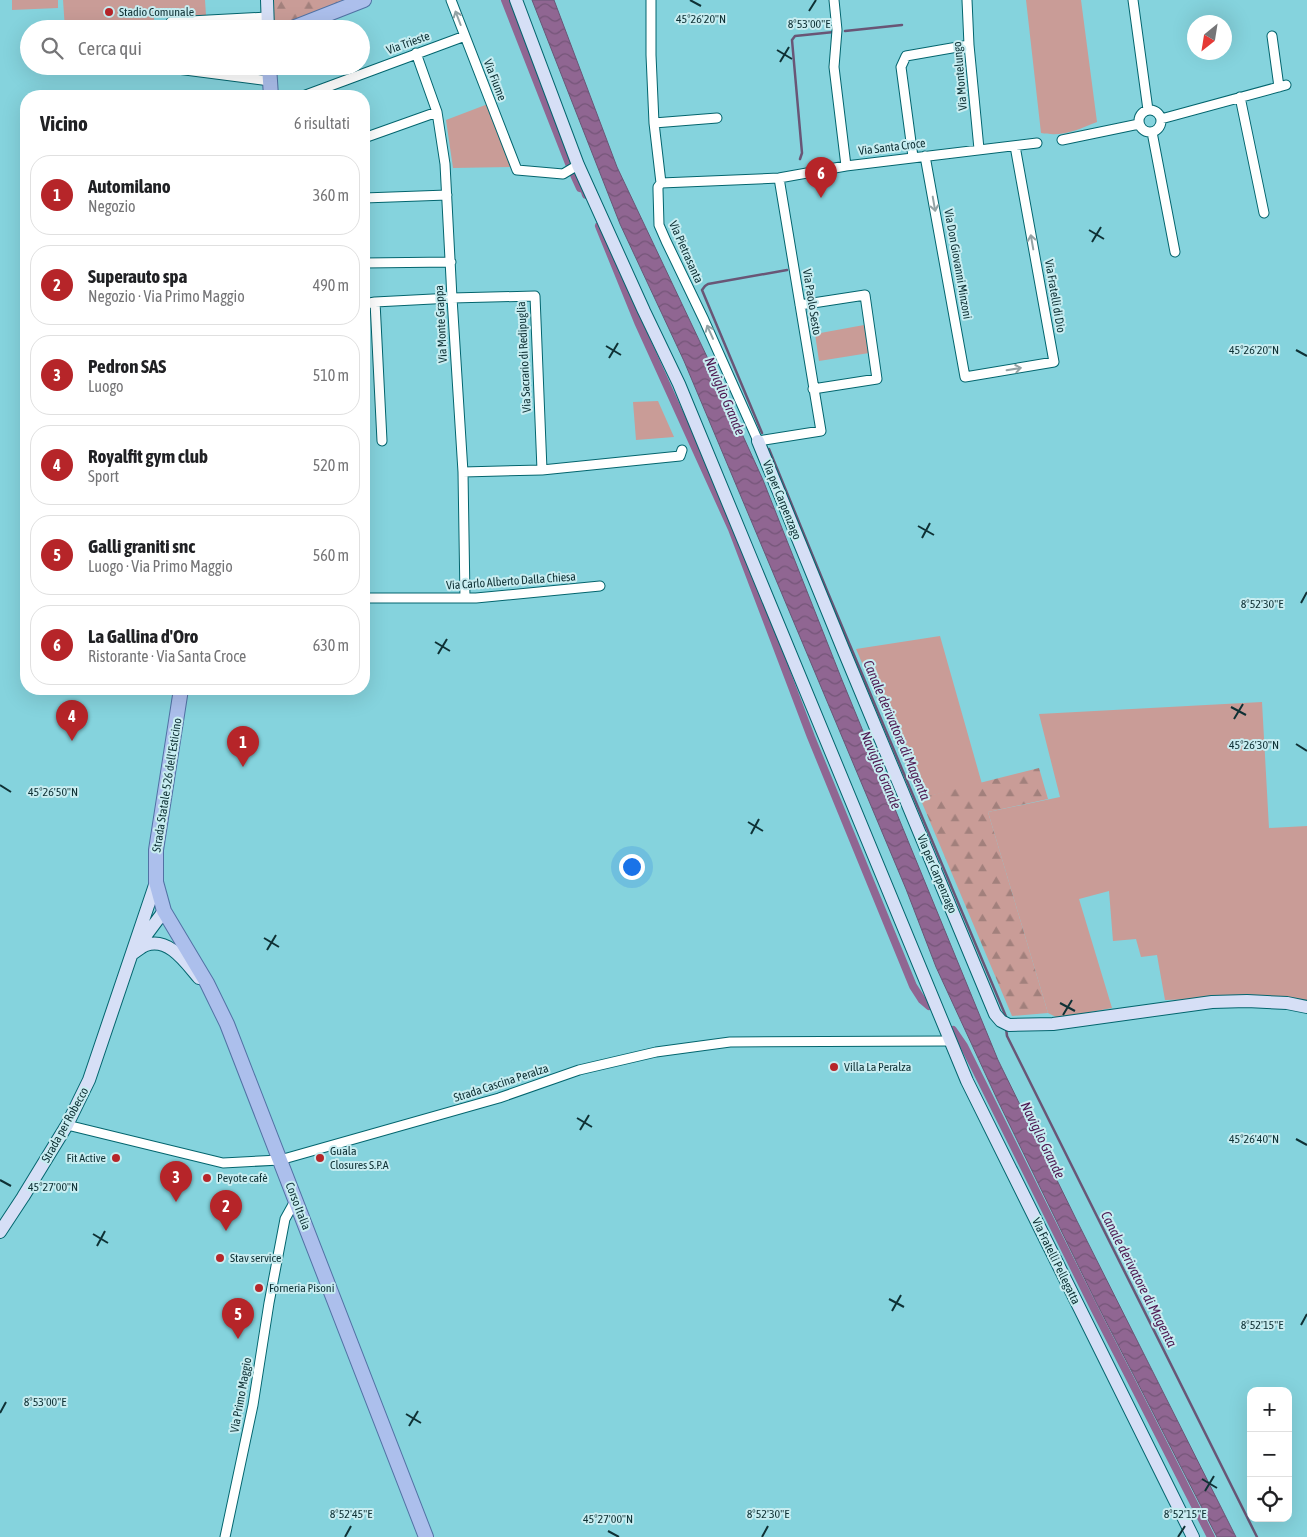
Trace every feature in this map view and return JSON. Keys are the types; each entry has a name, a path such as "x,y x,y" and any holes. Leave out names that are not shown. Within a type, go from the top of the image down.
{"main road":[{"path":"313,20 364,0"},
{"path":"270,75 271,90"},
{"name":"Strada Statale 526 dell'Esticino","path":"156,882 156,850 180,695"},
{"name":"Corso Italia","path":"156,882 165,916 207,983 227,1024 426,1537"}],"street":[{"path":"267,0 268,20"},
{"name":"Via Fiume","path":"451,0 517,170 563,174 574,168"},
{"name":"Via Fratelli Pellegatta","path":"516,0 574,168 679,384 950,1041 972,1090 1193,1537"},
{"name":"Via Pietrasanta","path":"651,0 654,123 661,183 658,187 659,225 758,441"},
{"path":"834,0 837,30 834,67 846,166"},
{"name":"Via Montelungo","path":"967,0 969,45 979,149"},
{"path":"1133,0 1148,110"},
{"name":"Via Trieste","path":"370,71 465,36"},
{"path":"1161,119 1283,86 1272,36"},
{"path":"913,157 901,66 906,56 969,45"},
{"name":"Via Monte Grappa","path":"416,53 436,112 445,164 463,472 465,598"},
{"path":"226,75 270,81"},
{"name":"Via Trieste","path":"319,90 358,75"},
{"path":"1240,97 1264,213"},
{"path":"1148,110 1158,113 1161,119 1160,126 1152,132 1145,131 1139,124 1140,117 1148,110"},
{"path":"370,136 436,112"},
{"path":"654,123 717,118"},
{"path":"1062,140 1139,124"},
{"path":"1152,132 1175,252"},
{"name":"Via Santa Croce","path":"661,183 779,178 846,166 1037,143"},
{"name":"Via Fratelli di Dio","path":"966,376 1054,362 1015,146"},
{"name":"Via Don Giovanni Minzoni","path":"926,156 966,376"},
{"name":"Via Paolo Sesto","path":"758,441 821,431 779,178"},
{"path":"370,198 447,195"},
{"path":"370,264 450,262"},
{"path":"800,305 865,295 877,379 813,389"},
{"name":"Via Sacrario di Redipuglia","path":"452,298 535,296 542,470"},
{"path":"370,303 452,298"},
{"path":"375,302 382,442"},
{"name":"Via per Carpenzago","path":"758,441 846,659 995,1014 1005,1023 1053,1024 1212,1002 1247,1001 1307,1007"},
{"path":"463,472 542,470 680,456 682,450"},
{"name":"Via Carlo Alberto Dalla Chiesa","path":"370,598 465,598 600,586"},
{"name":"Strada per Robecco","path":"0,1232 67,1125 89,1080 156,882"},
{"path":"143,920 151,917 165,916"},
{"name":"Strada per Robecco","path":"132,954 165,916"},
{"path":"132,954 146,945 156,944 168,947 179,954 200,979 207,983"},
{"name":"Strada Cascina Peralza","path":"67,1125 223,1163 280,1160 499,1098 579,1070 656,1052 730,1042 950,1041"},
{"name":"Via Primo Maggio","path":"225,1537 253,1405 269,1303 285,1219 296,1201"}],"green space":[{"path":"12,0 58,0 58,8 12,10"},
{"name":"Stadio Comunale","path":"63,0 205,0 206,15 178,17 176,8 154,8 154,20 64,20"},
{"path":"272,0 342,0 343,4 303,20 273,20"},
{"path":"1026,0 1081,0 1097,122 1063,133 1041,133"},
{"path":"488,104 513,167 453,168 446,120"},
{"path":"864,325 869,353 819,361 815,334"},
{"path":"658,401 674,437 636,440 633,402"},
{"path":"940,636 982,784 920,798 856,649"},
{"path":"1262,702 1269,828 1307,826 1307,1001 1268,997 1165,1000 1157,955 1141,957 1136,939 1113,941 1109,891 1079,899 1112,1008 1058,1018 1048,1013 988,812 1060,797 1039,714"},
{"path":"1039,768 1048,799 988,812 1048,1013 1012,1016 920,798"}],"water":[{"path":"532,0 554,0 617,167 763,480 842,680 998,1060 1236,1537 1217,1537 1096,1302 997,1099 936,967 906,889 684,361 620,224"}],"waterway":[{"path":"505,0 570,166 580,188 584,189 586,195"},
{"name":"Canale derivatore di Magenta","path":"845,31 902,25"},
{"name":"Canale derivatore di Magenta","path":"800,159 802,153 792,40 795,36 834,32"},
{"path":"599,226 638,322 732,529 811,737 913,986 922,1000 929,1006"},
{"name":"Canale derivatore di Magenta","path":"762,433 702,290 708,284 787,270"},
{"name":"Canale derivatore di Magenta","path":"769,449 1007,1019"},
{"name":"Canale derivatore di Magenta","path":"1006,1028 1007,1036 1257,1537"},
{"path":"953,1030 964,1046 1095,1310 1211,1537"}],"place":[{"name":"Stadio Comunale","path":"109,12"},
{"name":"La Gallina d'Oro","path":"821,198"},
{"name":"Royalfit gym club","path":"72,741"},
{"name":"Automilano","path":"243,767"},
{"name":"Villa La Peralza","path":"834,1067"},
{"name":"Fit Active","path":"116,1158"},
{"name":"Guala Closures S.P.A","path":"320,1158"},
{"name":"Peyote cafè","path":"207,1178"},
{"name":"Pedron SAS","path":"176,1202"},
{"name":"Superauto spa","path":"226,1231"},
{"name":"Stav service","path":"220,1258"},
{"name":"Forneria Pisoni","path":"259,1288"},
{"name":"Galli graniti snc","path":"238,1339"}],"water label":[{"name":"Naviglio Grande","path":"725,396"},
{"name":"Naviglio Grande","path":"881,770"},
{"name":"Naviglio Grande","path":"1043,1140"}]}
